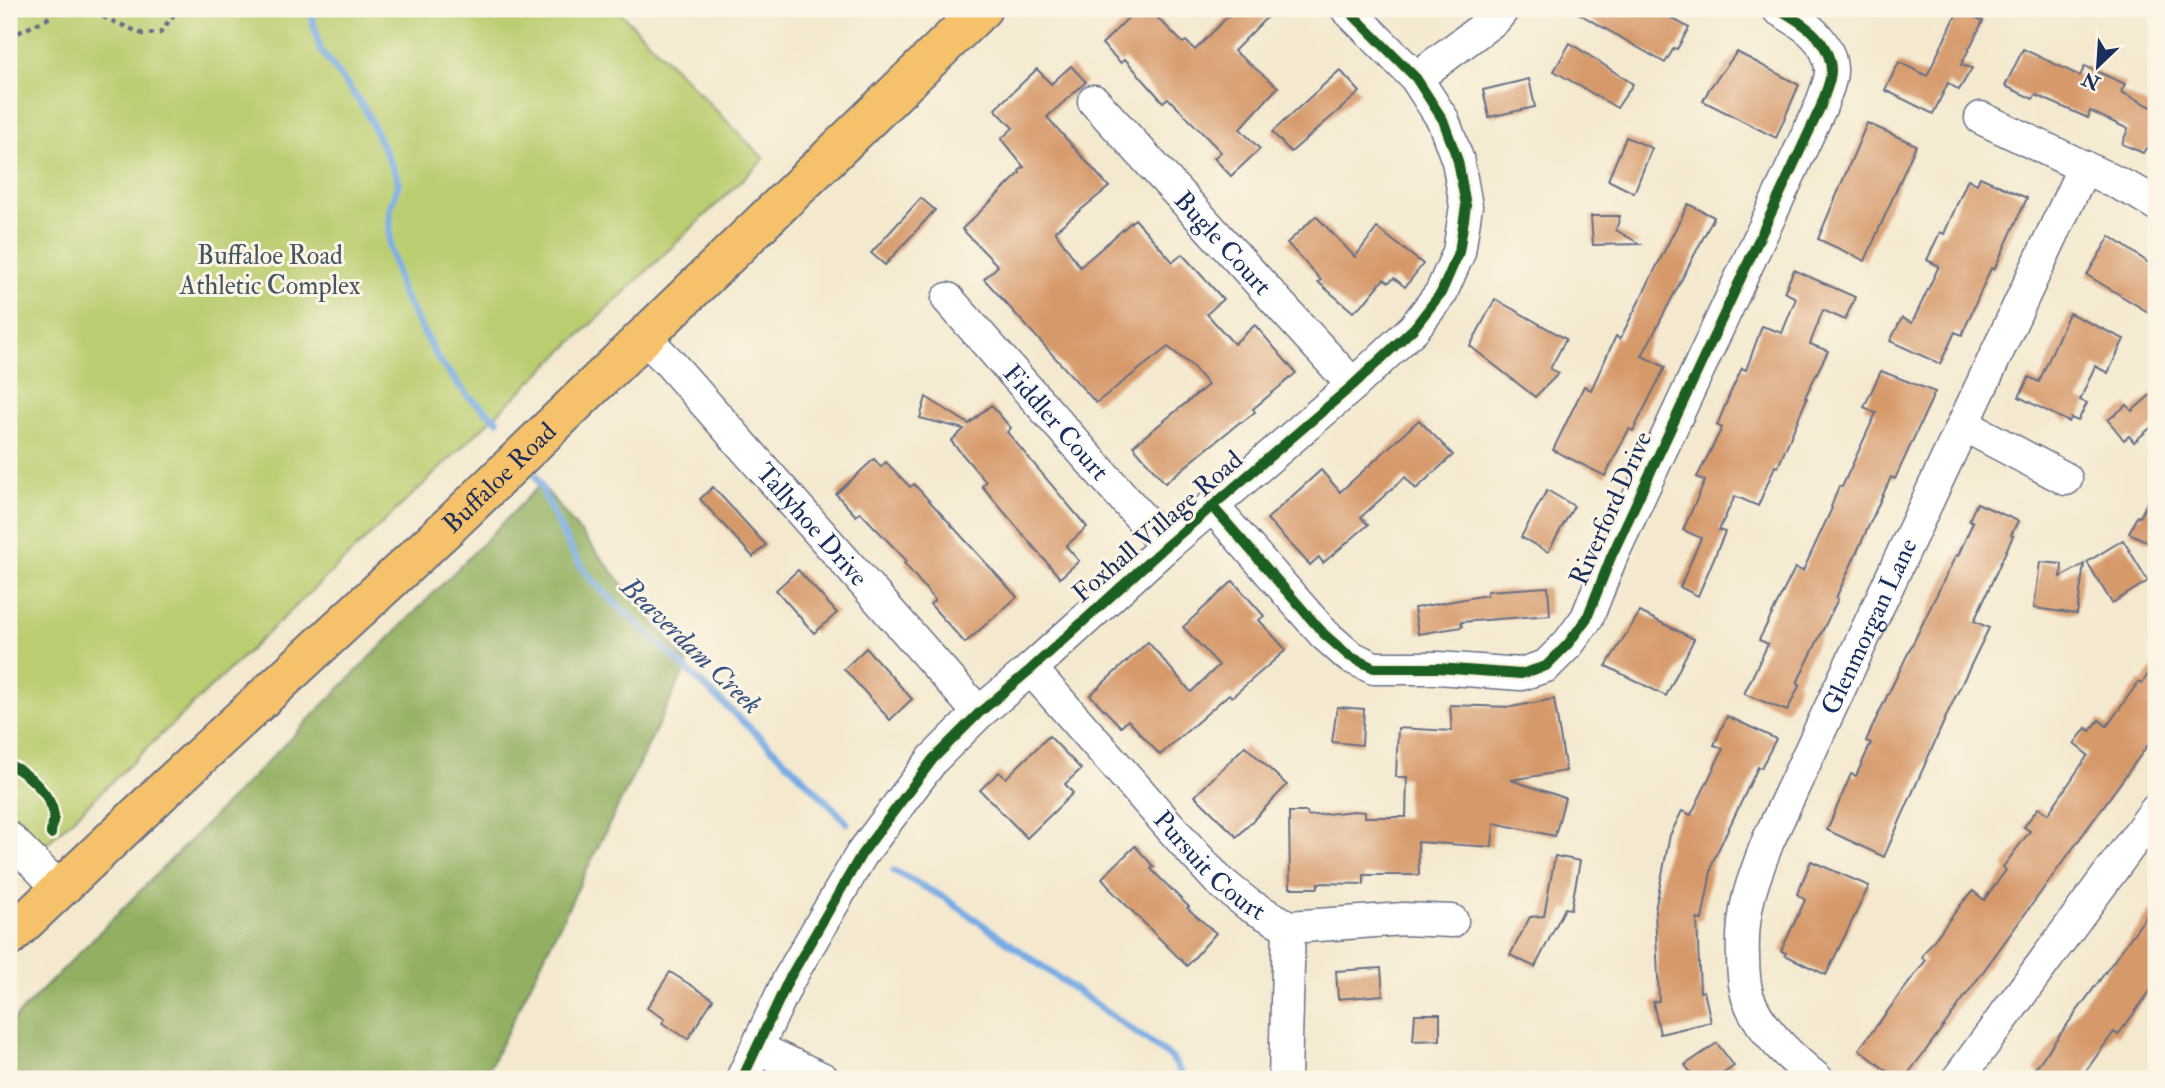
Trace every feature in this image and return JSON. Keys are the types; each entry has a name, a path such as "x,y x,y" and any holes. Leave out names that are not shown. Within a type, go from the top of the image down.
{"main road":[{"name":"Buffaloe Road","path":"9,937 450,525 982,9"}],"street":[{"name":"Foxhall Village Road","path":"742,1079 789,979 861,855 933,759 979,713 1166,546 1353,386 1414,328 1441,293 1459,252 1466,206 1458,161 1443,120 1416,78 1348,9"},
{"path":"1416,78 1495,19 1503,9"},
{"name":"Riverford Drive","path":"1213,507 1324,634 1349,656 1374,668 1438,668 1521,674 1546,666 1568,644 1587,618 1616,545 1821,106 1831,70 1824,46 1807,25 1778,9"},
{"name":"Bugle Court","path":"1094,101 1353,386"},
{"path":"1981,118 2156,204"},
{"name":"Glenmorgan Lane","path":"1817,1079 1786,1053 1764,1025 1748,998 1743,967 1742,929 1751,882 2084,167"},
{"name":"Fiddler Court","path":"948,299 1166,546"},
{"name":"Tallyhoe Drive","path":"644,337 979,713"},
{"path":"1964,425 2066,479"},
{"name":"Pursuit Court","path":"1031,669 1218,880 1249,905 1289,927 1404,919 1452,921"},
{"path":"1958,1079 2156,810"},
{"path":"9,838 61,890"},
{"path":"1285,1079 1289,927"},
{"path":"757,1048 823,1079"}],"path":[{"path":"9,37 47,19 56,9"},
{"path":"83,9 143,34 160,33 178,9"}],"green space":[{"name":"Buffaloe Road Athletic Complex","path":"9,9 617,9 764,159 9,880"},
{"path":"541,484 688,664 484,1079 9,1079 9,1024"}],"building":[{"path":"1137,9 1149,9 1183,43 1186,41 1195,50 1235,9 1275,9 1234,51 1278,87 1240,129 1260,149 1231,176 1214,158 1221,152 1168,98 1163,102 1125,59 1121,63 1102,44"},
{"path":"1571,9 1655,9 1689,28 1665,63"},
{"path":"1959,9 1983,21 1961,65 1972,68 1959,90 1948,83 1933,114 1885,90 1899,62 1927,76"},
{"path":"1570,43 1633,84 1617,108 1554,71"},
{"path":"2023,49 2080,76 2085,66 2125,84 2121,92 2156,109 2156,152 2146,148 2143,153 2122,144 2128,129 2090,111 2088,118 2036,95 2033,99 2005,86"},
{"path":"1737,52 1799,85 1776,138 1703,101"},
{"path":"1071,66 1086,82 1047,117 1109,187 1055,231 1080,267 1135,219 1173,262 1182,254 1223,299 1207,314 1234,344 1255,325 1296,373 1253,409 1255,412 1165,483 1133,446 1208,385 1192,366 1168,347 1096,403 984,279 998,266 962,229 1024,167 1001,139 1013,128 995,109 1037,69 1051,84"},
{"path":"1340,70 1360,92 1291,152 1272,132"},
{"path":"1529,79 1535,107 1489,117 1483,90"},
{"path":"1867,123 1916,145 1865,261 1818,239"},
{"path":"1626,137 1652,148 1634,193 1608,180"},
{"path":"1980,177 2027,198 1994,270 1991,268 1962,335 1955,332 1940,364 1890,341 1902,318 1912,323 1939,266 1927,260 1940,232 1944,234 1968,179 1977,184"},
{"path":"921,198 935,210 885,265 871,253"},
{"path":"1688,204 1714,217 1642,356 1665,367 1633,431 1629,429 1605,476 1553,450 1584,386 1591,390 1616,336 1620,339"},
{"path":"1316,216 1355,257 1377,228 1423,264 1405,287 1394,278 1389,282 1384,279 1353,312 1318,282 1321,280 1287,243"},
{"path":"1591,216 1620,216 1616,230 1640,244 1593,245"},
{"path":"2110,236 2156,268 2156,317 2087,275"},
{"path":"1794,270 1855,297 1845,320 1823,310 1810,344 1828,351 1805,397 1807,398 1778,467 1775,466 1758,506 1735,496 1719,530 1725,532 1698,596 1680,587 1701,538 1683,530 1705,481 1697,477 1722,428 1717,425 1742,368 1746,370 1762,326 1782,333 1796,298 1784,292"},
{"path":"1495,299 1566,339 1550,369 1559,373 1535,397 1470,346"},
{"path":"2069,313 2124,339 2108,373 2095,366 2080,400 2087,403 2078,421 2071,418 2069,422 2019,397 2029,377 2039,382"},
{"path":"1881,371 1935,392 1895,479 1891,477 1836,598 1838,599 1797,683 1800,684 1787,711 1744,694 1768,644 1759,640 1795,568 1803,571 1832,508 1839,486 1842,487 1876,413 1864,407"},
{"path":"2156,390 2156,423 2134,442 2129,436 2124,440 2108,420 2127,405 2132,411"},
{"path":"926,397 969,424 991,405 1011,428 1007,432 1087,527 1066,546 1079,561 1060,578 982,486 986,482 951,441 964,429 920,418"},
{"path":"1419,420 1453,455 1416,489 1405,477 1361,517 1368,525 1323,563 1319,557 1310,565 1267,519 1321,470 1340,492"},
{"path":"874,459 881,467 886,462 910,487 914,484 1017,597 965,643 930,604 935,600 904,563 907,561 860,512 856,516 836,494"},
{"path":"2156,485 2156,546 2129,533"},
{"path":"713,487 766,545 753,557 700,499"},
{"path":"1547,490 1574,506 1548,552 1521,537"},
{"path":"1977,503 2018,521 1974,621 1989,628 1949,710 1884,857 1827,830 1851,774 1856,776 1871,743 1866,741 1875,721 1956,555 1958,556 1973,522 1969,520"},
{"path":"2123,540 2148,581 2112,603 2087,562"},
{"path":"2040,562 2062,564 2061,577 2084,564 2077,614 2034,608"},
{"path":"798,570 837,613 814,633 776,590"},
{"path":"1233,581 1264,616 1259,620 1286,650 1232,697 1229,694 1160,755 1128,720 1121,727 1090,695 1148,642 1191,692 1219,665 1183,627"},
{"path":"1548,587 1550,615 1461,622 1462,627 1418,634 1414,608 1487,595 1487,591"},
{"path":"1640,612 1694,639 1666,696 1606,666"},
{"path":"866,648 912,699 890,720 844,669"},
{"path":"2156,663 2156,734 1926,1050 1904,1079 1897,1079 1859,1049 1926,960 1922,958 1924,953 1963,902 1973,891 1984,900 2006,870 2003,867 2030,831 2024,827 2038,808 2048,814 2088,755 2074,744 2086,728 2090,731 2099,720 2107,726 2139,681 2142,683"},
{"path":"1554,699 1566,771 1511,780 1565,798 1555,836 1494,823 1492,847 1418,842 1419,875 1364,875 1364,884 1318,883 1318,888 1290,888 1289,812 1307,812 1308,816 1354,811 1365,812 1365,817 1406,817 1407,777 1396,777 1398,728 1452,731 1450,705 1511,707"},
{"path":"1337,707 1364,709 1362,745 1332,742"},
{"path":"1727,716 1776,739 1761,768 1758,767 1713,861 1702,920 1697,919 1700,992 1704,991 1711,1022 1660,1034 1653,1002 1659,1001 1655,910 1670,835 1682,811 1691,815 1723,749 1714,745"},
{"path":"1049,736 1081,769 1065,784 1073,793 1027,838 980,790 999,772 1006,778"},
{"path":"1245,746 1287,785 1237,837 1195,796"},
{"path":"1135,846 1154,867 1151,869 1189,907 1187,908 1216,933 1187,966 1102,878"},
{"path":"1555,856 1580,861 1571,909 1565,908 1535,967 1510,955 1530,917 1544,916"},
{"path":"1811,861 1869,886 1826,975 1781,951 1805,900 1797,894"},
{"path":"2156,903 2156,983 2118,1035 2114,1032 2080,1079 2048,1079 2034,1070"},
{"path":"1381,968 1383,995 1338,999 1336,971"},
{"path":"670,972 713,999 688,1039 662,1023 665,1019 647,1008"},
{"path":"1415,1014 1440,1014 1440,1040 1413,1041"},
{"path":"1717,1043 1734,1066 1715,1079 1695,1079 1685,1065"}],"waterway":[{"name":"Beaverdam Creek","path":"310,9 320,49 365,109 399,181 390,209 390,247 401,291 438,359 467,395 497,420"},
{"name":"Beaverdam Creek","path":"536,476 571,549 592,579 799,774 847,823"},
{"name":"Beaverdam Creek","path":"894,871 945,898 1172,1058 1185,1079"}],"cycle path":[{"path":"742,1079 789,979 861,855 933,759 979,713 1166,546 1353,385 1414,328 1441,293 1459,252 1466,206 1458,161 1443,120 1416,78 1347,9"},
{"path":"1213,507 1324,634 1349,656 1374,668 1438,668 1521,674 1546,666 1568,644 1587,618 1611,557 1821,106 1831,73 1825,48 1812,32 1778,9"},
{"path":"9,765 31,779 49,800 54,816 51,834"}]}
